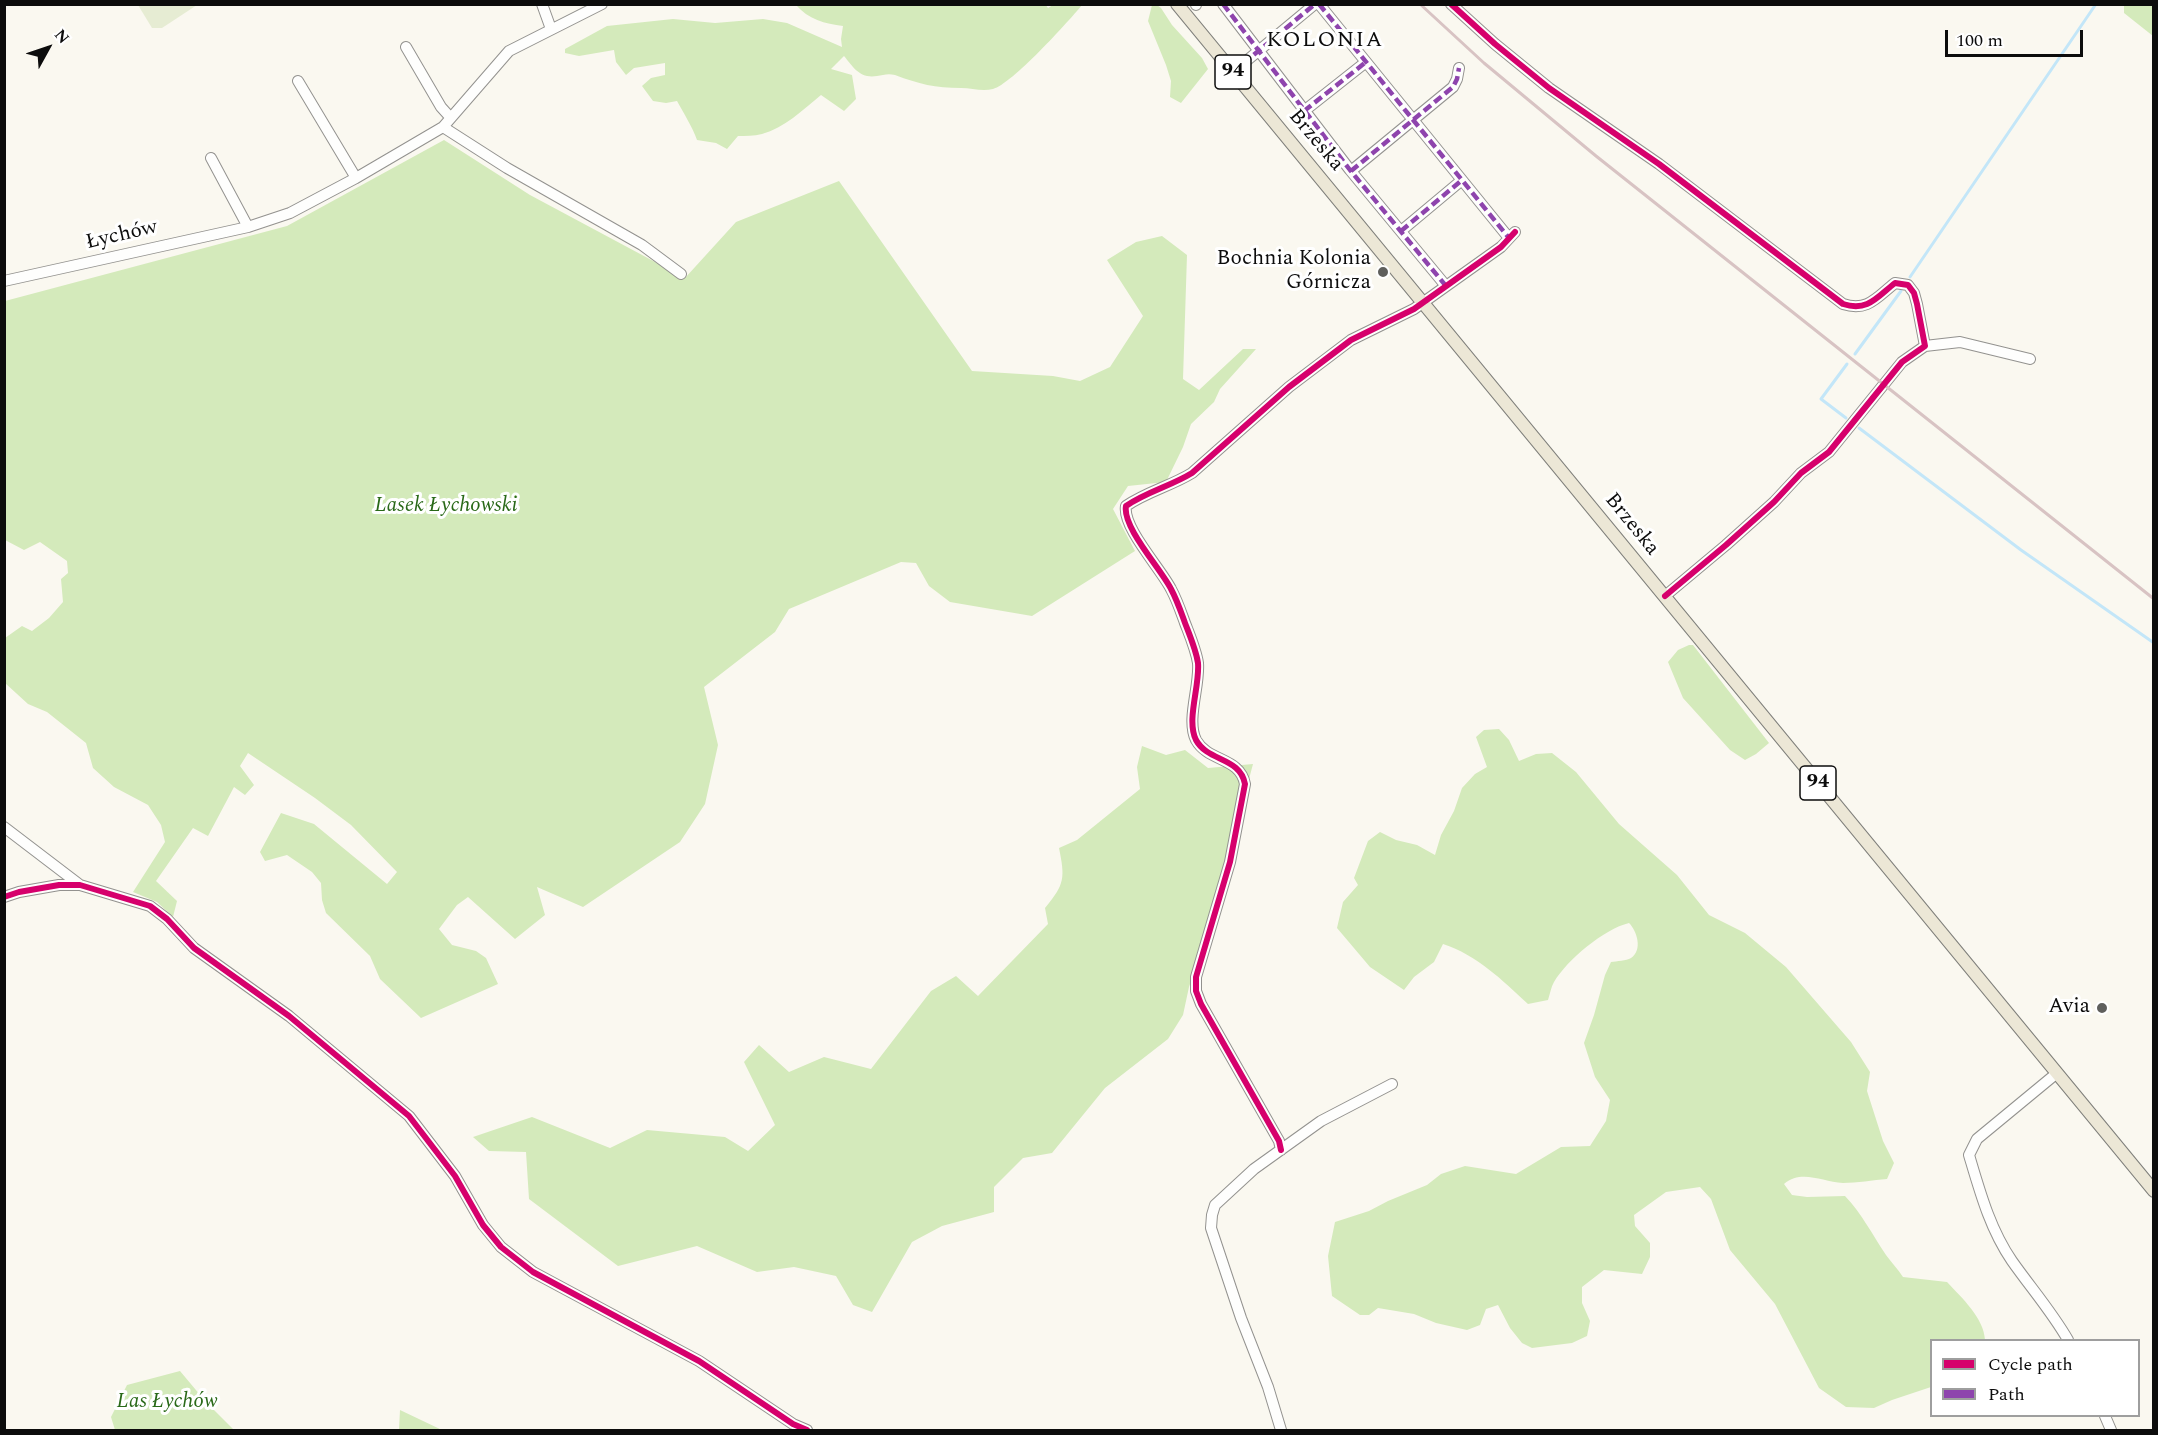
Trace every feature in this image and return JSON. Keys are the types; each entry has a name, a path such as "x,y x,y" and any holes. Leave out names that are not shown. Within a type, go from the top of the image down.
{"main road":[{"name":"Brzeska","path":"1177,4 1665,596"},
{"name":"94","path":"1665,596 2154,1191"}],"street":[{"path":"542,4 551,29"},
{"name":"Łychów","path":"4,281 248,227 290,213 356,178 443,127 509,51 602,4"},
{"path":"1223,4 1351,171 1446,286"},
{"path":"1233,72 1317,4 1462,180 1512,235 1501,247 1423,302 1351,340 1289,387 1192,473 1177,483 1126,506 1125,513 1139,542 1171,588 1191,637 1198,661 1192,727 1196,739 1202,747 1234,764 1244,777 1245,784 1230,862 1204,944 1196,977 1196,991 1201,1004 1279,1142 1281,1150"},
{"path":"1450,4 1549,88 1659,164 1843,304 1862,307 1878,298 1895,283 1908,285 1914,293 1917,304 1924,346"},
{"path":"406,47 441,107 450,117"},
{"path":"1304,111 1366,62"},
{"path":"1351,171 1453,87 1459,68"},
{"path":"298,81 356,178"},
{"path":"443,127 507,168 642,246 681,274"},
{"path":"211,158 248,227"},
{"path":"1401,231 1462,180"},
{"path":"1665,596 1774,502 1801,473 1829,452 1902,362 1924,346 1960,342 2030,359"},
{"path":"4,827 80,885"},
{"path":"4,897 59,885 80,885 150,906 167,919 194,948 289,1016 409,1116 455,1176 483,1225 501,1247 533,1272 699,1361 807,1431"},
{"path":"2057,1073 1977,1139 1969,1155 1988,1215 2011,1260 2054,1316 2067,1339"},
{"path":"1281,1431 1268,1387 1240,1318 1211,1228 1215,1205 1254,1169 1321,1121 1392,1084"},
{"path":"2105,1417 2111,1431"}],"green space":[{"path":"1045,4 1048,8 1053,5 1082,5 1026,65 1002,85 989,90 981,90 935,86 890,74 866,76 861,74 844,56 831,69 852,75 856,99 844,111 821,95 778,127 759,135 738,136 727,149 716,143 697,140 677,101 666,103 653,101 642,86 651,78 665,75 665,63 634,68 626,75 616,62 614,50 579,56 565,53 565,49 607,26 673,19 715,23 763,19 787,23 842,47 843,26 817,20 796,5"},
{"path":"138,5 197,5 162,28 152,28"},
{"path":"1152,5 1161,8 1172,25 1202,58 1208,69 1181,103 1170,97 1171,81 1148,21"},
{"path":"2126,5 2153,5 2153,36 2124,13"},
{"name":"Lasek Łychowski","path":"444,140 530,195 685,278 736,222 839,181 972,371 1053,376 1080,381 1110,367 1143,316 1107,260 1136,242 1162,236 1187,255 1183,379 1199,390 1243,349 1256,349 1220,389 1214,402 1191,424 1166,482 1128,486 1113,509 1135,551 1032,616 950,602 929,586 916,563 901,562 789,609 775,632 704,687 718,745 705,804 680,842 583,907 537,887 545,915 515,939 468,897 457,905 439,929 452,945 476,951 486,958 498,984 421,1018 380,979 370,956 326,913 322,900 321,883 312,872 287,855 265,861 260,852 281,813 314,824 387,884 397,872 351,825 248,753 240,766 254,785 245,795 234,787 208,836 193,828 156,881 177,901 173,917 157,902 133,892 165,842 161,825 148,805 114,787 93,768 86,743 47,712 28,704 5,683 5,638 22,626 32,631 49,618 63,602 61,579 68,573 67,561 40,542 24,550 5,540 5,301 287,226"},
{"path":"1693,645 1769,743 1756,754 1745,760 1730,750 1683,698 1668,662 1678,650"},
{"path":"1499,729 1509,740 1519,761 1536,754 1552,753 1576,772 1619,824 1677,875 1709,915 1745,933 1786,967 1851,1042 1870,1072 1867,1091 1883,1141 1894,1163 1887,1179 1843,1183 1812,1177 1798,1177 1784,1184 1792,1195 1845,1196 1903,1277 1947,1282 1971,1309 1981,1324 1985,1339 1930,1339 1930,1387 1874,1408 1846,1407 1819,1388 1775,1304 1730,1250 1711,1199 1700,1187 1666,1192 1634,1215 1635,1226 1650,1243 1650,1257 1642,1274 1604,1270 1582,1287 1582,1303 1590,1321 1587,1336 1572,1343 1532,1348 1522,1343 1510,1328 1498,1305 1486,1309 1480,1325 1467,1330 1436,1323 1414,1314 1378,1308 1369,1315 1360,1315 1332,1296 1328,1256 1335,1222 1369,1211 1427,1185 1441,1174 1465,1166 1516,1174 1561,1147 1590,1146 1606,1121 1610,1100 1595,1077 1584,1043 1611,962 1629,959 1635,955 1637,950 1636,935 1629,923 1609,932 1577,955 1554,982 1548,1000 1528,1004 1478,961 1443,944 1434,962 1414,977 1404,990 1370,967 1337,928 1343,902 1358,885 1354,878 1368,841 1380,832 1396,840 1417,845 1435,855 1441,835 1454,811 1462,788 1475,774 1487,767 1476,737 1484,730"},
{"path":"1142,746 1166,755 1185,750 1208,768 1253,764 1211,922 1189,987 1183,1015 1168,1039 1105,1088 1052,1153 1023,1158 994,1187 994,1212 942,1226 912,1242 872,1312 853,1305 836,1276 794,1267 757,1272 697,1246 618,1266 529,1199 526,1152 489,1151 473,1137 532,1117 610,1148 647,1130 725,1137 748,1151 775,1125 744,1062 759,1045 789,1072 824,1057 871,1069 931,991 956,976 978,996 1048,924 1045,908 1062,880 1059,848 1077,840 1140,789 1137,767"},
{"name":"Las Łychów","path":"180,1371 234,1430 115,1430 111,1417 127,1385"},
{"path":"400,1410 442,1430 399,1430"}],"waterway":[{"path":"1910,277 2096,4"},
{"path":"1855,354 1901,291"},
{"path":"1846,418 1821,399 1847,364"},
{"path":"1859,428 2021,550 2154,643"}],"railway":[{"path":"1420,4 1484,63 1596,156 2154,599"}],"marked path":[{"path":"1223,4 1350,170 1446,286"},
{"path":"1233,72 1315,4"},
{"path":"1319,4 1509,238"},
{"path":"1304,111 1366,62"},
{"path":"1351,171 1453,87 1459,68"},
{"path":"1401,231 1462,180"}],"cycle path":[{"path":"1451,4 1549,88 1659,164 1843,304 1866,305 1895,283 1908,285 1914,293 1925,346 1902,362 1829,452 1801,473 1774,502 1665,596"},
{"path":"1281,1150 1279,1141 1201,1004 1196,991 1196,977 1230,862 1245,784 1237,769 1208,752 1196,740 1192,723 1198,663 1194,648 1173,593 1130,525 1126,515 1126,506 1192,473 1289,387 1351,340 1414,309 1501,247 1515,232"},
{"path":"4,897 59,885 80,885 150,906 167,919 194,948 289,1016 409,1116 455,1176 483,1225 501,1247 533,1272 699,1361 793,1424 807,1430"}],"place":[{"name":"Bochnia Kolonia Górnicza","path":"1383,272"},
{"name":"Avia","path":"2102,1008"}],"district":[{"name":"KOLONIA","path":"1325,42"}]}
